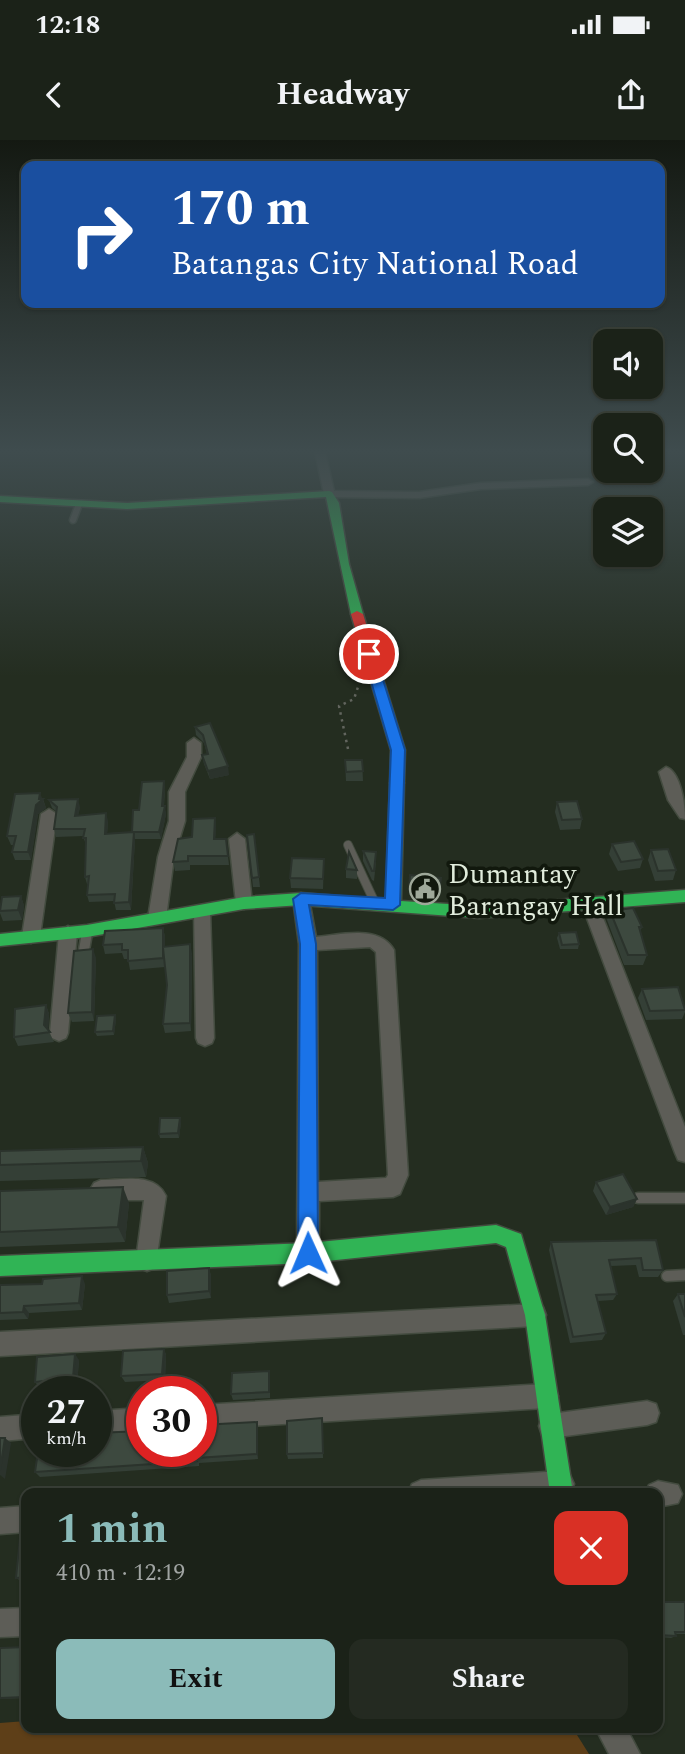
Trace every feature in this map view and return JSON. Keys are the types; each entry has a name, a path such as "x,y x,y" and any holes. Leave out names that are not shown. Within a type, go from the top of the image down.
{"street":[{"path":"338,527 344,564 363,637 398,750 393,905"},
{"path":"157,918 166,857 177,821 177,792 194,757 194,743"},
{"path":"666,772 676,800 685,814"},
{"path":"30,936 49,814"},
{"path":"237,839 244,903"},
{"path":"0,940 87,931 244,903 301,899 479,912 685,896"},
{"path":"301,899 308,944 308,1253"},
{"path":"590,905 685,1153"},
{"path":"202,911 205,1038"},
{"path":"59,1033 68,933"},
{"path":"307,1192 393,1187 398,1175 385,950 379,943 370,940 308,944"},
{"path":"77,1191 150,1190 155,1196 147,1260"},
{"path":"0,1267 308,1253 496,1234 514,1241 522,1257 535,1315 561,1488"},
{"path":"0,1344 535,1315"},
{"path":"217,1416 546,1396"},
{"path":"551,1426 647,1413"},
{"path":"0,1429 21,1427"},
{"path":"0,1521 21,1519"},
{"path":"0,1623 21,1622"},
{"path":"613,1733 625,1754"}],"lane":[{"path":"348,845 375,903"},
{"path":"84,950 87,931"},
{"path":"638,1199 685,1198"},
{"path":"667,1276 685,1275"}],"path":[{"path":"348,749 339,706 354,699 359,684"}],"shaded area":[{"path":"21,1721 21,1733 576,1733 589,1754 0,1754 0,1723"}],"building":[{"path":"210,723 228,766 208,771 202,755 208,754 203,735 195,727"},
{"path":"345,760 362,760 363,771 346,772"},
{"path":"164,781 162,806 165,806 159,832 134,832 129,902 114,903 115,894 87,895 89,876 85,877 85,829 54,829 57,807 49,800 78,799 75,816 106,813 105,834 132,832 133,810 139,810 142,782"},
{"path":"40,793 39,799 43,799 36,805 28,852 12,852 16,836 7,836 15,794"},
{"path":"577,801 582,819 562,820 557,802"},
{"path":"215,818 214,839 226,839 228,856 188,856 188,861 173,862 178,839 192,837 193,819"},
{"path":"254,834 259,877 252,878 247,835"},
{"path":"634,841 643,859 621,862 612,844"},
{"path":"668,849 676,870 658,871 651,850"},
{"path":"363,851 376,852 374,871 372,871"},
{"path":"349,852 357,870 346,869"},
{"path":"292,858 324,859 323,879 290,878"},
{"path":"410,875 441,878 439,892 409,890"},
{"path":"21,896 18,910 0,911 2,897"},
{"path":"633,908 642,927 639,927 647,955 628,955 610,911"},
{"path":"163,928 163,947 190,944 190,1023 163,1024 167,985 163,948 163,958 128,961 128,950 122,950 122,944 103,945 105,931"},
{"path":"576,932 579,944 562,945 559,933"},
{"path":"93,949 92,1012 68,1013 74,951"},
{"path":"678,987 685,1010 650,1011 642,989"},
{"path":"46,1005 44,1025 50,1032 14,1037 15,1009"},
{"path":"115,1015 113,1031 95,1032 97,1016"},
{"path":"160,1118 180,1118 178,1133 159,1134"},
{"path":"143,1147 141,1161 0,1165 0,1151"},
{"path":"623,1174 637,1199 610,1207 596,1182"},
{"path":"123,1187 118,1227 0,1232 0,1191"},
{"path":"656,1240 663,1270 643,1270 641,1258 609,1260 617,1294 596,1295 606,1333 573,1337 551,1242"},
{"path":"209,1268 209,1291 167,1295 167,1271"},
{"path":"82,1276 79,1303 24,1306 23,1312 0,1313 0,1285 42,1284 43,1279"},
{"path":"678,1294 685,1294 685,1317"},
{"path":"164,1349 162,1374 121,1376 123,1351"},
{"path":"75,1354 73,1376 35,1376 37,1357"},
{"path":"269,1371 269,1392 231,1394 232,1373"},
{"path":"322,1418 323,1453 287,1454 287,1421"},
{"path":"257,1422 257,1454 217,1457 217,1424"},
{"path":"112,1432 126,1432 126,1466 112,1467"},
{"path":"0,1438 5,1438 0,1470"},
{"path":"36,1467 109,1467 35,1472"},
{"path":"20,1538 21,1538 21,1578 16,1578"},
{"path":"663,1602 685,1602 685,1632 675,1632 676,1636 663,1635"},
{"path":"21,1647 21,1697 0,1698 0,1648"}],"traffic: fast":[{"path":"338,527 357,614"},
{"path":"393,905 397,783"},
{"path":"0,940 87,931 244,903 301,899 479,912 685,896"},
{"path":"0,1266 308,1253 496,1234 514,1241 535,1315 561,1488"}],"traffic: jam":[{"path":"357,614 398,750 397,783"}],"place":[{"name":"Dumantay Barangay Hall","path":"425,889"}],"route":[{"path":"308,1253 308,944 301,899 393,905 398,750 369,654"}]}
